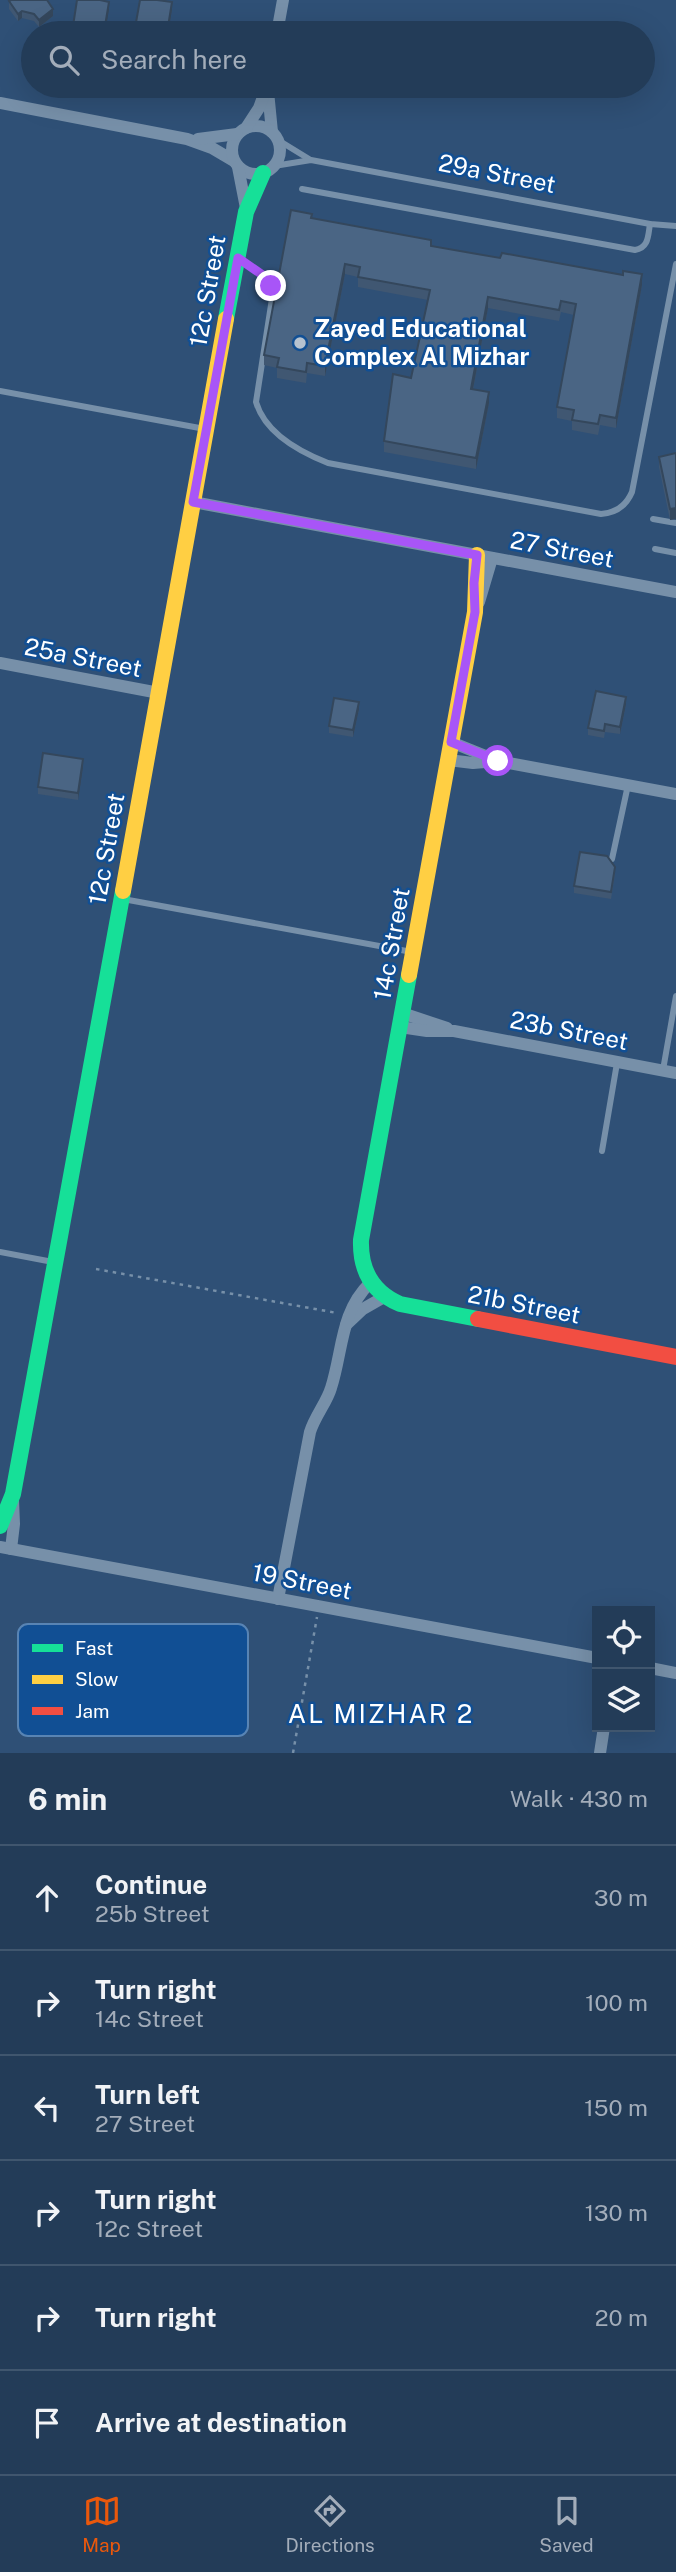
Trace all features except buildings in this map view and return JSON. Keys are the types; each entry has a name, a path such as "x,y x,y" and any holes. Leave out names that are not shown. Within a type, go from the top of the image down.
{"street":[{"path":"279,21 283,0"},
{"path":"236,164 232,147 263,98"},
{"path":"0,103 187,139 212,148 250,174 269,169 280,151 268,110 268,98"},
{"path":"187,139 213,139 260,126 275,136"},
{"name":"12c Street","path":"0,1526 13,1494 246,212 243,186 236,164"},
{"name":"12c Street","path":"246,212 269,169"},
{"name":"27 Street","path":"193,502 676,592"},
{"name":"14c Street","path":"370,1283 362,1265 360,1248 475,612 474,583 485,556"},
{"name":"25a Street","path":"0,663 159,693"},
{"path":"451,742 498,761 676,794"},
{"path":"448,760 473,763 498,761"},
{"name":"23b Street","path":"401,1020 427,1031 454,1031 676,1073"},
{"path":"278,1599 310,1432 330,1391 347,1320 357,1297 370,1283"},
{"name":"21b Street","path":"370,1283 384,1297 400,1304 676,1357"},
{"path":"347,1320 384,1297"},
{"name":"12c Street","path":"6,1548 14,1524 13,1494"},
{"name":"19 Street","path":"6,1548 592,1657"},
{"path":"655,1669 676,1673"},
{"path":"600,1753 603,1732"}],"lane":[{"name":"29a Street","path":"275,136 311,160"},
{"name":"29a Street","path":"269,169 311,160 650,224 676,226"},
{"path":"302,189 635,250 647,243 650,224"},
{"path":"238,258 264,276 273,292 256,402 261,415 272,428 298,449 328,463 601,514 621,508 632,492 676,264"},
{"path":"0,391 206,429"},
{"path":"653,519 676,523"},
{"path":"655,550 676,553"},
{"path":"612,859 628,785"},
{"path":"121,898 413,952"},
{"path":"663,1070 676,996"},
{"path":"602,1150 617,1062"},
{"path":"0,1252 55,1262"}],"path":[{"path":"96,1269 347,1320"},
{"path":"293,1753 319,1606"}],"traffic: fast":[{"path":"226,319 246,212 263,173"},
{"path":"0,1526 13,1494 123,891"},
{"path":"409,975 361,1240 363,1261 370,1279 390,1299 400,1304 478,1319"}],"traffic: slow":[{"path":"123,891 226,319"},
{"path":"409,975 475,612 477,555"}],"traffic: jam":[{"path":"478,1319 676,1357"}],"place":[{"name":"Zayed Educational Complex Al Mizhar","path":"300,343"}],"district":[{"name":"AL MIZHAR 2","path":"381,1714"}],"route":[{"path":"271,286 264,276 238,258 193,502 477,555 475,612 451,742 498,761"}]}
